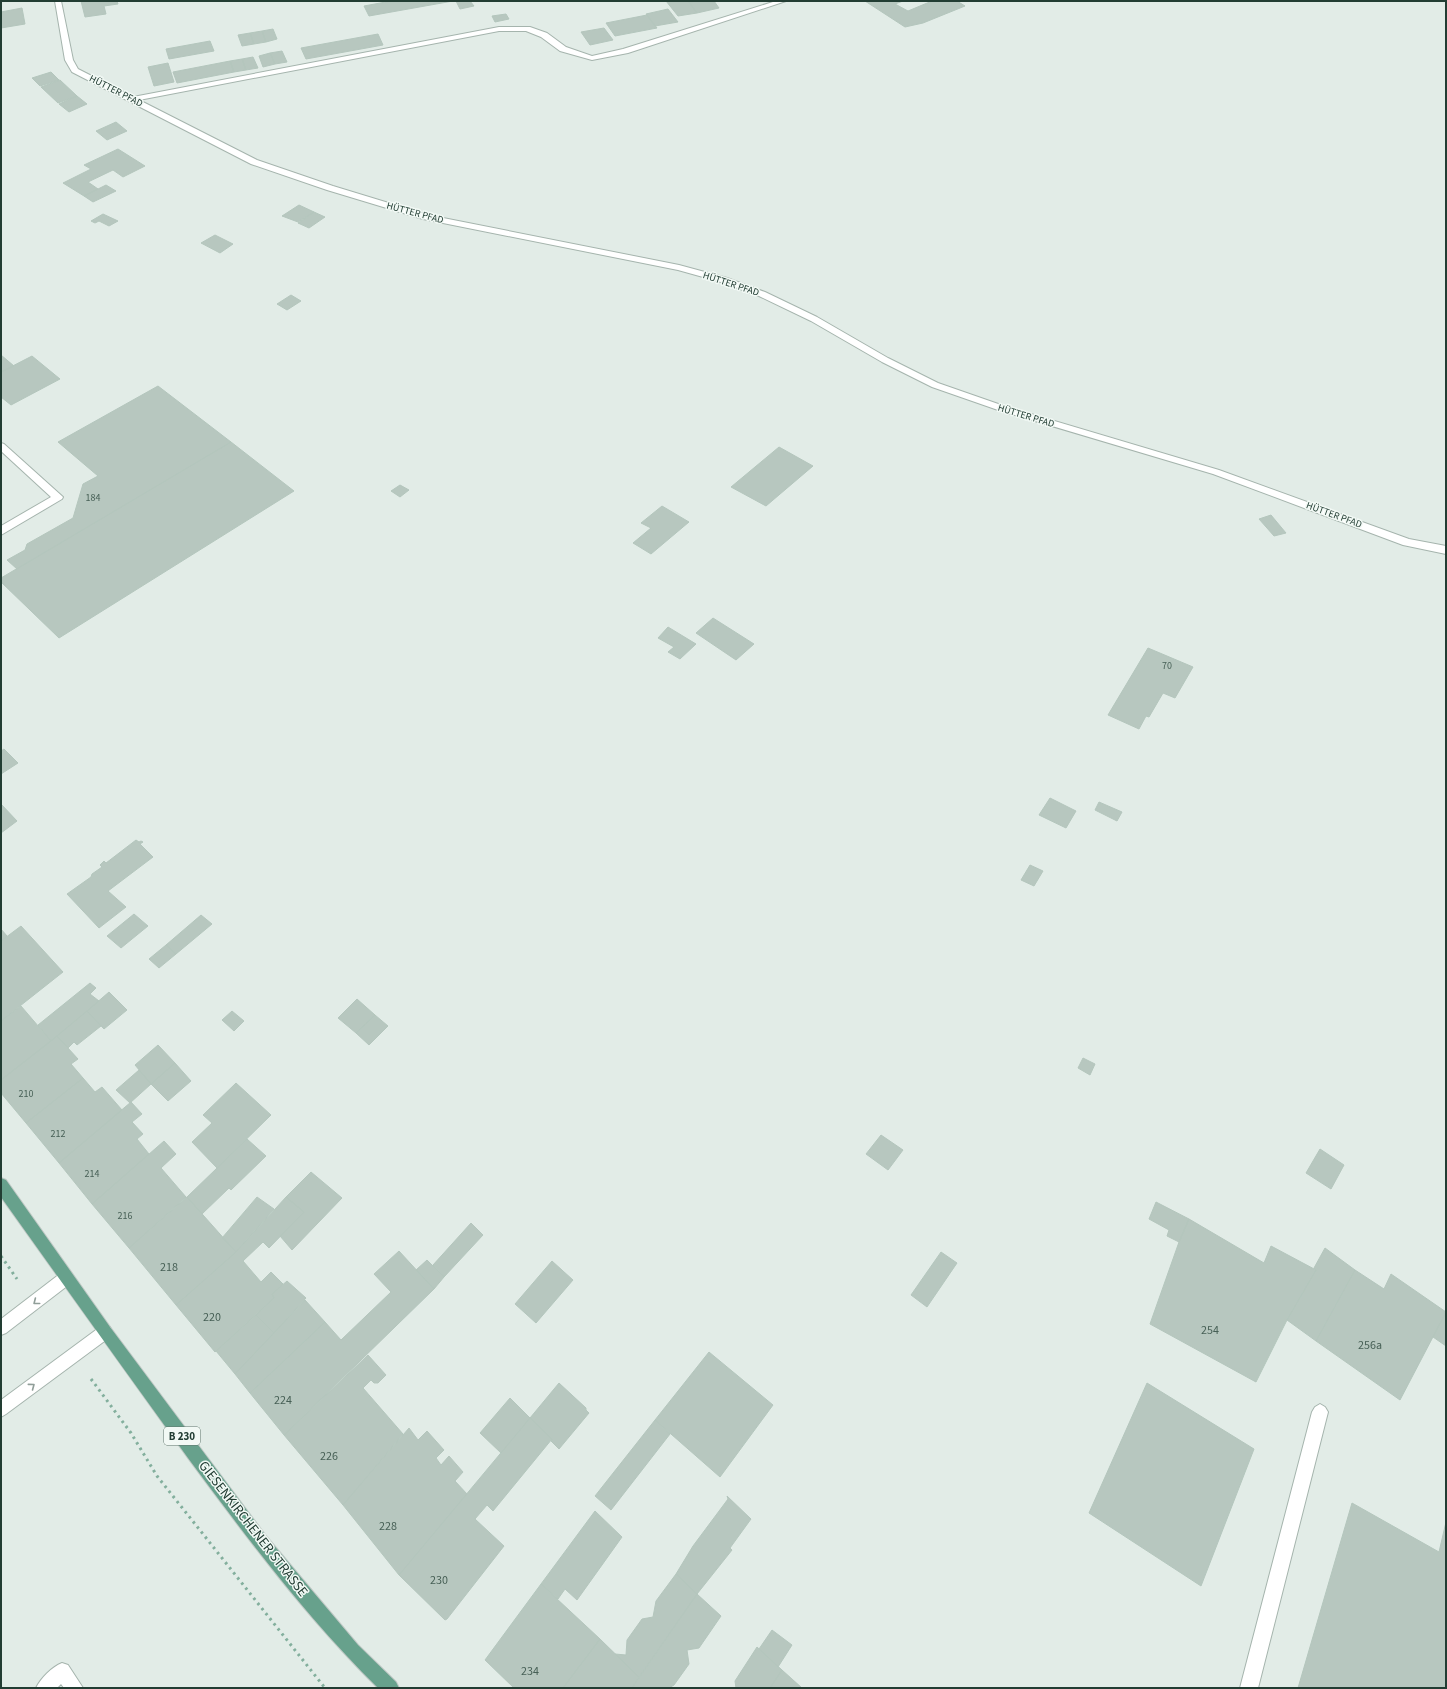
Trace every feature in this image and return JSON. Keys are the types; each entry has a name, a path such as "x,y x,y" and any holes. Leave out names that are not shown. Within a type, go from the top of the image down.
{"main road":[{"name":"GIESENKIRCHENER STRASSE","path":"1,1185 105,1332 260,1542 352,1651 390,1688"}],"street":[{"name":"HÜTTER PFAD","path":"58,1 70,60 75,70 254,162 345,193 426,217 680,268 724,280 762,294 807,316 885,360 943,387 1001,408 1216,472 1407,542 1446,550"},
{"path":"132,99 499,29 527,29 544,35 563,49 592,58 625,51 783,1"},
{"path":"1,446 58,497 1,531"},
{"path":"1,1328 66,1278"},
{"path":"1,1409 105,1332"},
{"path":"1248,1688 1320,1412"},
{"path":"45,1688 62,1671 74,1688"}],"path":[{"path":"157,1476 325,1688"}],"building":[{"path":"81,1 117,1 118,4 104,6 106,14 85,17"},
{"path":"391,1 453,1 369,16 364,6"},
{"path":"456,1 470,1 474,6 460,9"},
{"path":"666,1 688,1 697,13 678,16"},
{"path":"714,1 719,8 697,13 689,2"},
{"path":"865,1 903,1 895,4 908,11 932,1 957,1 965,6 923,23 905,27"},
{"path":"22,8 25,24 1,28 1,12"},
{"path":"668,9 678,22 655,26 646,14"},
{"path":"506,14 509,19 495,22 492,16"},
{"path":"647,15 657,28 615,36 606,23"},
{"path":"604,28 613,40 590,45 581,32"},
{"path":"273,29 277,39 266,42 262,31"},
{"path":"262,31 266,42 254,44 250,33"},
{"path":"250,33 254,44 242,46 238,35"},
{"path":"378,34 383,45 306,59 301,48"},
{"path":"210,41 214,51 169,59 166,49"},
{"path":"282,51 287,62 275,64 270,53"},
{"path":"270,53 275,64 263,67 259,56"},
{"path":"253,57 258,68 246,70 242,59"},
{"path":"242,59 246,70 234,72 230,61"},
{"path":"230,61 234,72 177,83 173,72"},
{"path":"168,63 174,82 154,86 148,67"},
{"path":"51,72 59,80 40,86 32,78"},
{"path":"60,80 77,96 58,103 41,87"},
{"path":"77,96 87,104 69,112 59,104"},
{"path":"116,122 127,131 107,140 96,131"},
{"path":"118,149 145,166 123,177 113,170 88,182 98,189 84,196 63,183 91,169 84,165"},
{"path":"106,185 116,191 93,202 84,196"},
{"path":"299,205 314,212 298,222 282,216"},
{"path":"314,212 325,217 309,228 298,223"},
{"path":"103,214 118,221 109,226 99,221 95,223 91,221"},
{"path":"215,235 233,244 220,253 201,243"},
{"path":"291,295 301,301 287,310 277,304"},
{"path":"1,355 14,366 1,372"},
{"path":"32,356 60,379 11,405 1,397 1,372"},
{"path":"158,386 231,442 17,569 7,560 25,550 27,544 73,518 83,484 98,476 58,442"},
{"path":"231,442 294,491 59,638 1,582 1,578"},
{"path":"779,447 813,466 766,506 731,487"},
{"path":"400,485 409,490 400,497 391,491"},
{"path":"662,506 689,522 651,554 633,543 651,528 641,523"},
{"path":"1271,515 1286,533 1274,536 1259,519"},
{"path":"713,618 754,644 736,660 696,633"},
{"path":"668,627 696,644 680,659 668,652 674,647 658,638"},
{"path":"1148,648 1193,667 1175,698 1163,693 1149,717 1146,716 1139,729 1108,715"},
{"path":"4,749 18,763 1,774 1,751"},
{"path":"1050,798 1076,811 1066,828 1039,815"},
{"path":"1099,802 1122,812 1117,821 1095,810"},
{"path":"1,804 17,821 1,833"},
{"path":"136,840 143,842 140,844 153,857 108,891 126,907 99,928 67,894 91,877 92,874 102,867 100,865 104,861 106,863"},
{"path":"1030,865 1043,871 1034,886 1021,880"},
{"path":"134,914 148,926 121,948 107,936"},
{"path":"201,915 212,924 176,954 166,945"},
{"path":"21,926 63,972 1,1021 1,941"},
{"path":"1,929 7,936 1,941"},
{"path":"166,945 176,954 159,968 149,959"},
{"path":"90,983 96,988 90,994 99,1001 51,1041 38,1025"},
{"path":"109,992 127,1010 104,1029 87,1011"},
{"path":"357,999 375,1015 356,1033 338,1018"},
{"path":"21,1006 51,1041 1,1080 1,1021"},
{"path":"87,1011 101,1026 77,1045 74,1042 68,1048 57,1036"},
{"path":"232,1011 244,1021 234,1031 222,1020"},
{"path":"375,1015 388,1026 369,1045 356,1033"},
{"path":"57,1036 78,1059 71,1064 83,1078 26,1123 1,1093 1,1080"},
{"path":"158,1045 175,1063 151,1084 135,1065"},
{"path":"1083,1058 1095,1064 1090,1075 1078,1068"},
{"path":"175,1063 191,1081 168,1101 151,1084"},
{"path":"139,1070 151,1084 130,1103 116,1090"},
{"path":"83,1078 95,1092 102,1087 122,1110 59,1163 26,1123"},
{"path":"236,1083 271,1115 217,1168 192,1142 212,1123 203,1115"},
{"path":"131,1102 142,1114 132,1122 143,1134 137,1139 149,1154 92,1204 59,1163"},
{"path":"881,1135 903,1150 888,1170 866,1154"},
{"path":"247,1139 266,1156 231,1190 229,1188 202,1214 187,1197"},
{"path":"164,1141 176,1154 161,1168 186,1197 129,1248 92,1204"},
{"path":"1320,1149 1344,1165 1331,1189 1306,1173"},
{"path":"311,1172 342,1198 292,1250 280,1236 304,1212 286,1197"},
{"path":"187,1197 236,1252 176,1305 129,1248"},
{"path":"257,1197 274,1209 236,1252 222,1238"},
{"path":"286,1197 304,1212 269,1248 263,1242 243,1261 261,1282 271,1272 283,1284 272,1294 274,1298 215,1352 176,1305 236,1252"},
{"path":"1156,1202 1189,1219 1179,1242 1167,1236 1169,1230 1149,1219"},
{"path":"1189,1219 1264,1263 1271,1246 1316,1270 1287,1320 1256,1382 1150,1324 1179,1242"},
{"path":"471,1223 483,1235 444,1277 433,1265"},
{"path":"1325,1248 1355,1270 1316,1341 1287,1320 1316,1270 1314,1268"},
{"path":"399,1251 434,1289 284,1435 250,1393 325,1322 341,1340 391,1292 374,1274"},
{"path":"941,1252 957,1263 927,1307 911,1295"},
{"path":"427,1260 444,1277 434,1289 416,1270"},
{"path":"552,1261 573,1280 536,1323 515,1304"},
{"path":"1355,1270 1384,1289 1391,1274 1446,1312 1400,1400 1316,1341"},
{"path":"287,1281 306,1298 274,1333 256,1315 274,1298 272,1294"},
{"path":"305,1300 325,1322 250,1393 235,1374"},
{"path":"1446,1312 1446,1346 1433,1337"},
{"path":"256,1315 274,1333 235,1374 216,1351"},
{"path":"709,1352 773,1405 720,1477 655,1420"},
{"path":"368,1355 386,1375 378,1383 374,1383 371,1380 363,1388 403,1434 343,1505 284,1435"},
{"path":"559,1383 586,1408 589,1413 559,1449 551,1441 552,1439 530,1418"},
{"path":"1147,1383 1254,1449 1201,1586 1089,1513"},
{"path":"510,1398 530,1418 501,1453 480,1433"},
{"path":"530,1418 552,1439 493,1511 487,1505 475,1519 504,1546 445,1620 399,1575"},
{"path":"655,1420 670,1434 611,1510 595,1496"},
{"path":"409,1428 418,1440 427,1431 444,1450 436,1458 441,1465 449,1456 463,1472 455,1481 467,1494 399,1575 343,1505"},
{"path":"727,1496 751,1519 730,1548 732,1550 697,1594 676,1574 693,1546 728,1499"},
{"path":"1352,1503 1439,1552 1446,1522 1446,1688 1298,1688"},
{"path":"595,1511 622,1537 577,1600 565,1589 558,1599 541,1584"},
{"path":"676,1574 697,1594 639,1677 615,1654 626,1655 627,1640 642,1619 653,1617 656,1601"},
{"path":"541,1584 600,1639 563,1688 514,1688 485,1660"},
{"path":"697,1594 721,1616 699,1648 687,1650 689,1664 674,1685 669,1688 632,1688"},
{"path":"772,1630 792,1645 778,1667 759,1649"},
{"path":"600,1639 639,1677 632,1688 563,1688"},
{"path":"757,1647 782,1670 770,1688 736,1688 735,1681"},
{"path":"782,1670 802,1688 770,1688"}]}
